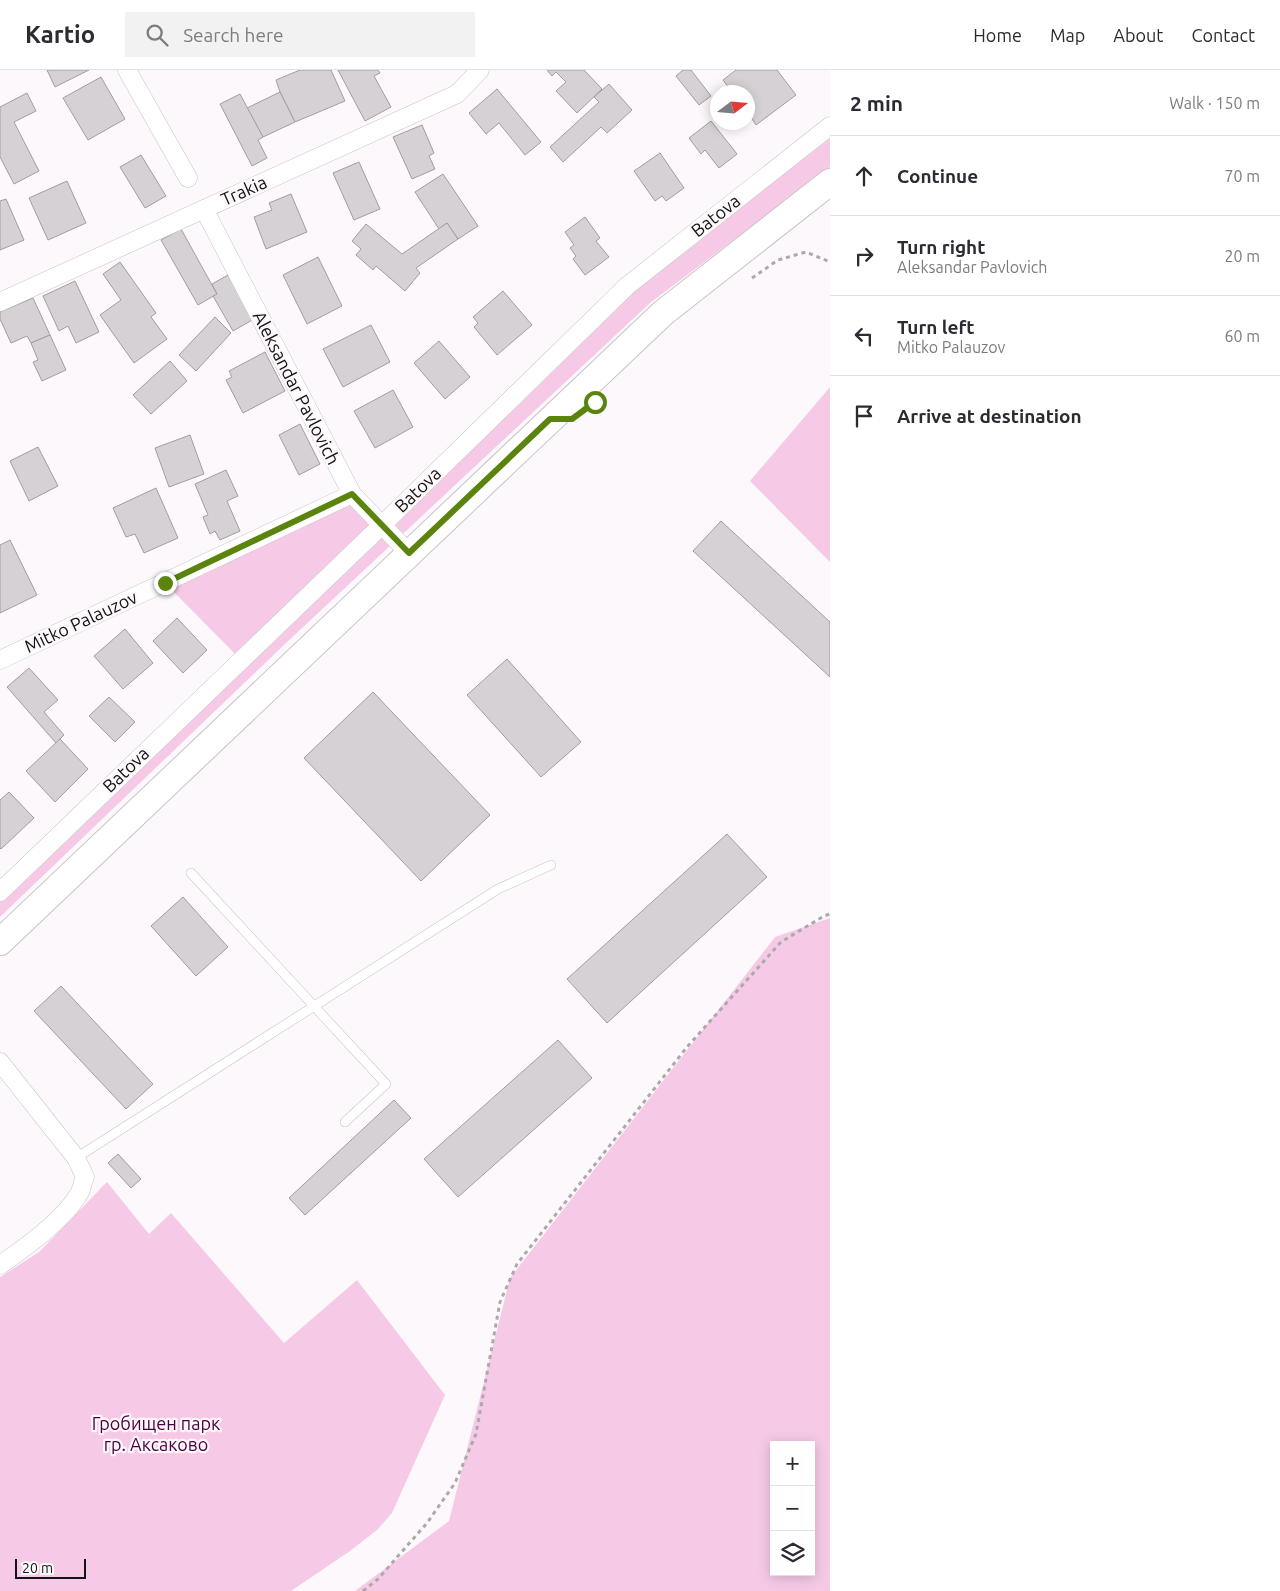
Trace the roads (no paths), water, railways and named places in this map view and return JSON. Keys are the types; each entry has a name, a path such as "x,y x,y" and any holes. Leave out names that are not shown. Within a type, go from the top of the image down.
{"main road":[{"path":"0,942 663,313 830,182"}],"street":[{"path":"127,70 188,178"},
{"name":"Trakia","path":"0,302 457,94 480,70"},
{"name":"Batova","path":"0,892 382,525 627,286 830,126"},
{"name":"Aleksandar Pavlovich","path":"204,209 352,494 409,553"},
{"name":"Mitko Palauzov","path":"0,660 352,494"},
{"path":"0,1062 76,1158 85,1177 80,1192 63,1214 22,1250 0,1265"}],"lane":[{"path":"76,1158 498,888 550,865"},
{"path":"191,873 386,1084 345,1122"}],"park label":[{"name":"Гробищен парк гр. Аксаково","path":"156,1434"}]}
